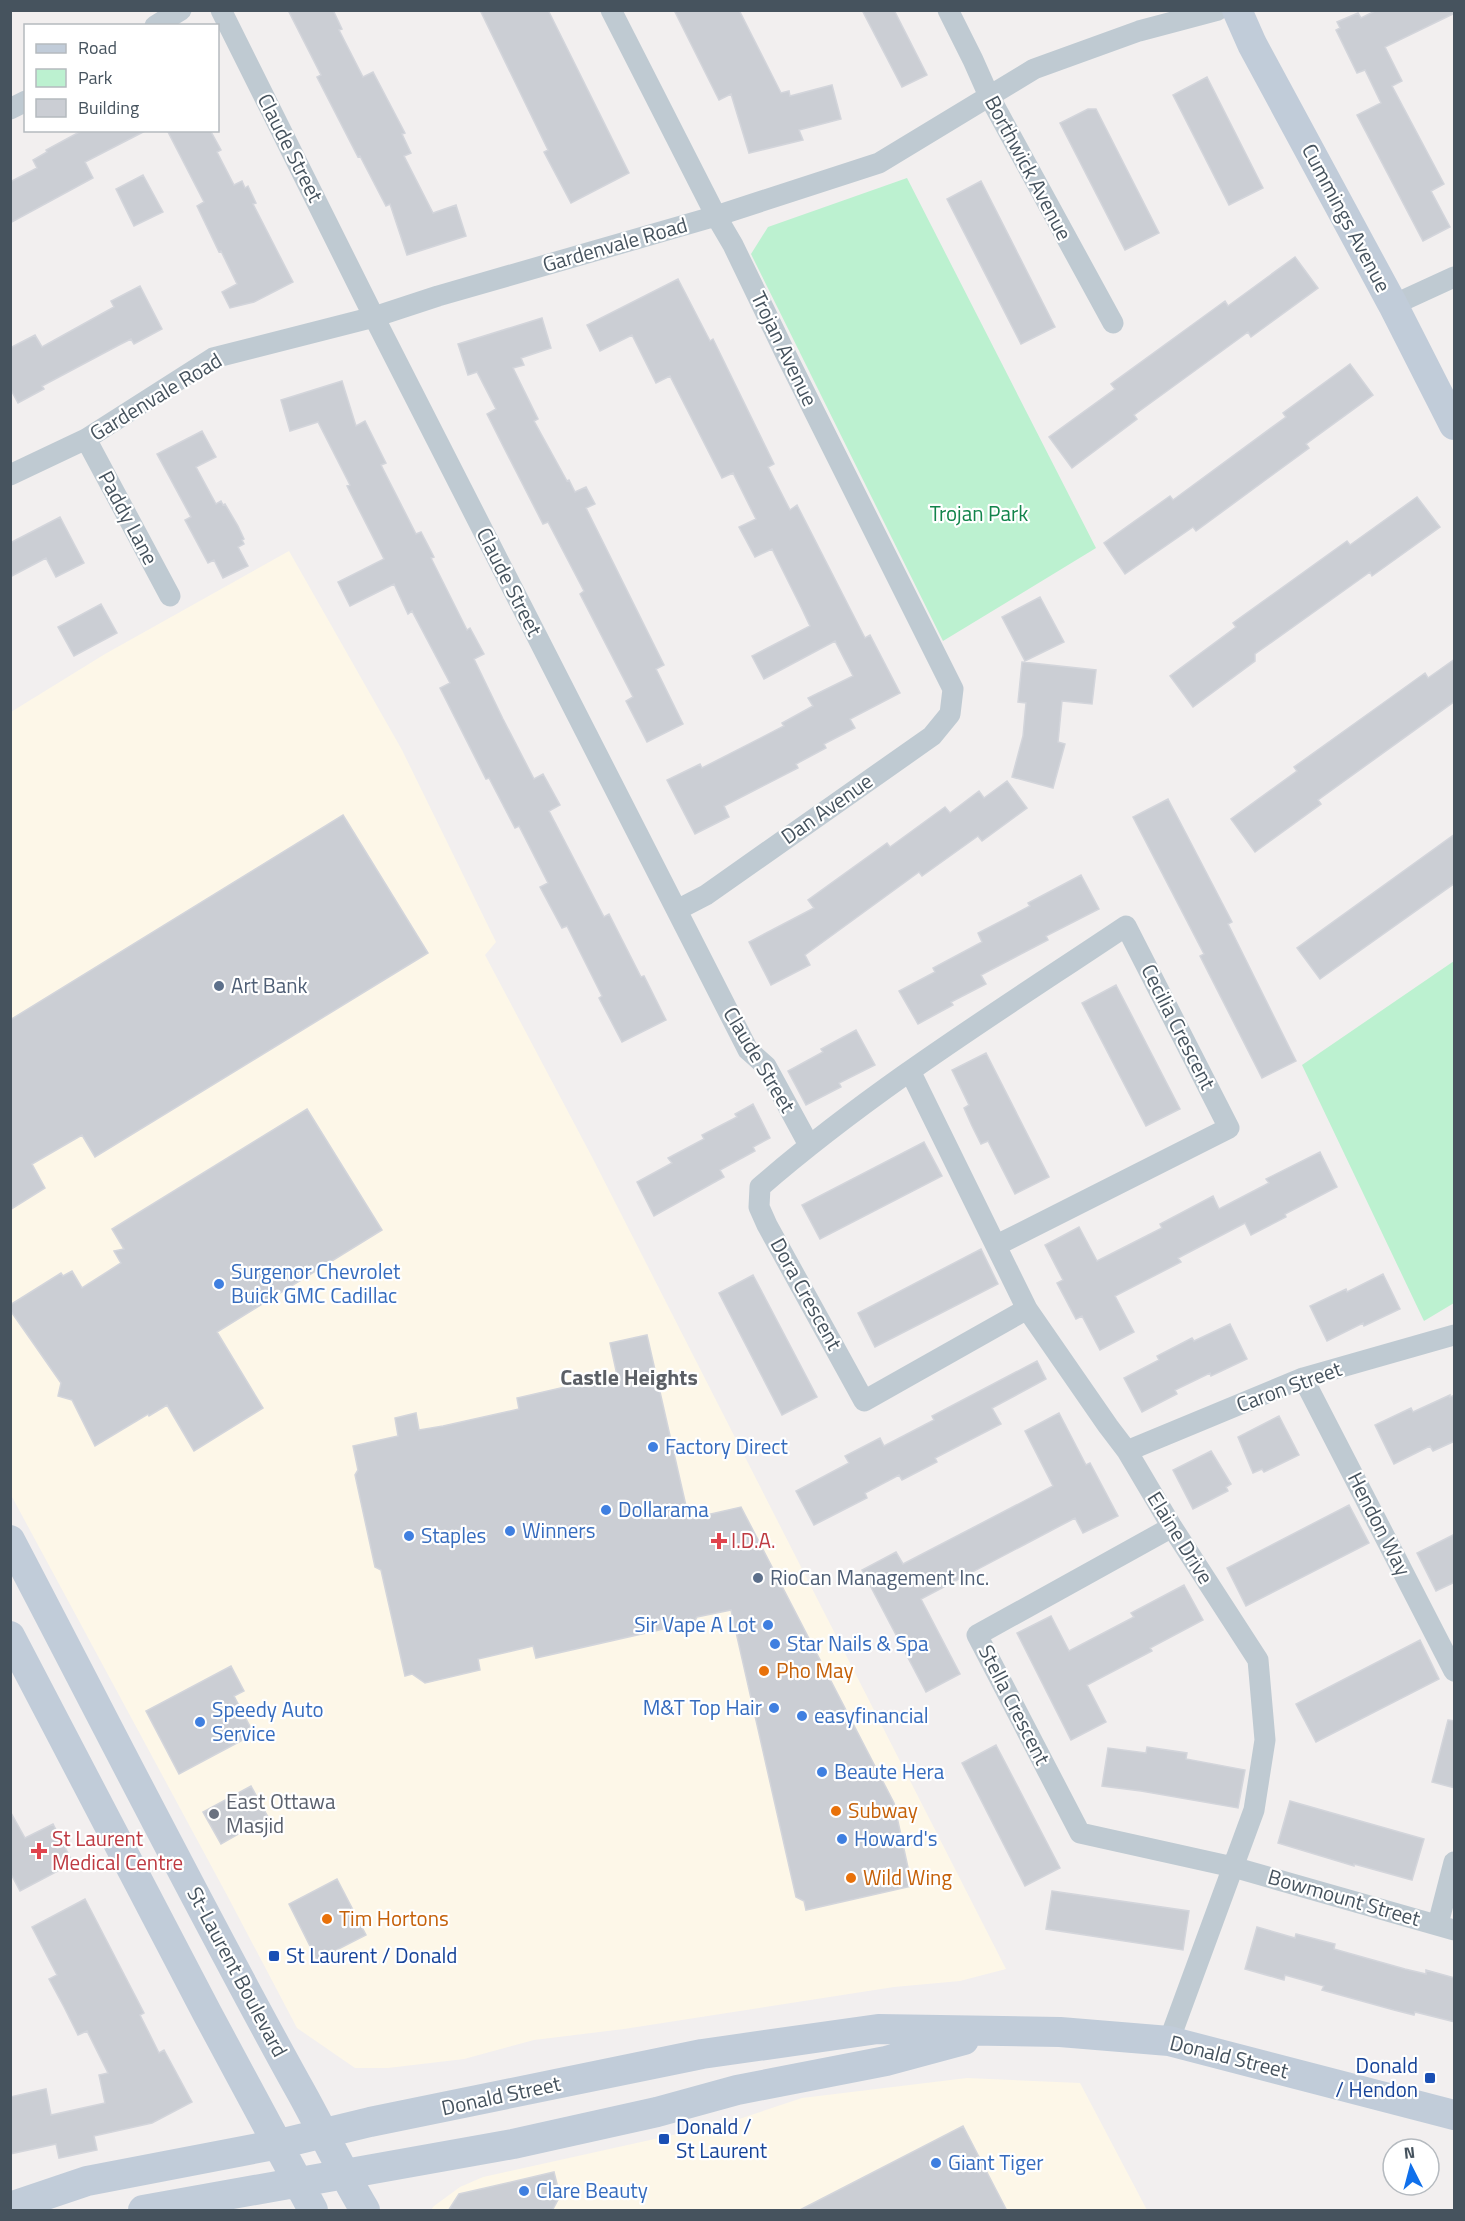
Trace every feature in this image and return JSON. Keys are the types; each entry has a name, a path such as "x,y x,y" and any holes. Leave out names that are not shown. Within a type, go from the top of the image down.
{"street":[{"path":"158,24 181,10"},
{"name":"Claude Street","path":"221,10 374,317 748,1050 766,1066 809,1145"},
{"name":"Trojan Avenue","path":"611,10 733,245 953,689"},
{"name":"Borthwick Avenue","path":"948,10 989,96 1113,323"},
{"name":"Gardenvale Road","path":"10,475 86,440 213,358 374,317 438,296 716,216 879,163 1034,69 1139,31 1218,10"},
{"name":"Cummings Avenue","path":"1238,10 1252,44 1455,425"},
{"path":"10,109 24,102"},
{"path":"1393,305 1455,277"},
{"name":"Paddy Lane","path":"86,440 170,596"},
{"name":"Dan Avenue","path":"677,910 706,895 932,736 950,714 953,689"},
{"name":"Cecilia Crescent","path":"910,1071 1126,926 1229,1128 997,1245"},
{"name":"Dora Crescent","path":"910,1071 809,1145 760,1187 759,1207 767,1225 864,1401 1027,1309"},
{"name":"Elaine Drive","path":"910,1071 1027,1309 1127,1451 1172,1527 1258,1660 1265,1740 1254,1810 1169,2041"},
{"name":"Caron Street","path":"1127,1451 1303,1378 1455,1335"},
{"name":"Hendon Way","path":"1303,1378 1455,1671"},
{"name":"Stella Crescent","path":"1172,1527 977,1635 1080,1833 1233,1866"},
{"name":"St-Laurent Boulevard","path":"10,1540 238,1978 342,2174 365,2211"},
{"path":"10,1636 313,2211"},
{"path":"1446,1927 1455,1862"},
{"name":"Bowmount Street","path":"1233,1866 1446,1927"},
{"name":"Donald Street","path":"10,2207 87,2181 323,2135 370,2122 746,2046 878,2029 1060,2031 1169,2041 1455,2115"},
{"name":"Donald Street","path":"143,2211 523,2141 657,2112 737,2090 886,2061 998,2031"}],"shaded area":[{"path":"289,551 402,750 496,942 485,955 592,1157 1006,1969 960,1981 894,1987 624,2029 534,2040 464,2059 388,2068 355,2068 297,2028 11,1495 11,712 105,654"},
{"path":"967,2078 1080,2083 1147,2210 431,2210 460,2187 483,2177 695,2130 709,2129 802,2098"}],"green space":[{"name":"Trojan Park","path":"907,178 1096,548 943,641 751,254 768,227"},
{"path":"1454,961 1454,1303 1424,1321 1302,1065"}],"building":[{"path":"288,10 333,10 342,29 339,30 363,77 373,72 405,133 402,134 411,153 404,156 433,213 456,205 466,236 407,255 390,204 386,206 360,156 358,157 317,77 321,75"},
{"path":"480,10 548,10 629,173 571,203 544,152 548,150"},
{"path":"674,10 739,10 781,93 789,91 790,96 832,85 841,119 799,130 803,140 749,153 731,94 719,100"},
{"path":"862,10 894,10 927,75 902,87"},
{"path":"1377,10 1455,10 1455,13 1385,47 1402,81 1392,86 1444,184 1431,191 1450,227 1423,241 1357,115 1381,103 1365,70 1357,73 1336,30 1340,28 1337,22 1358,13 1361,18"},
{"path":"1207,77 1263,188 1229,205 1173,95"},
{"path":"1088,109 1096,109 1159,233 1125,250 1060,123"},
{"path":"79,132 143,132 85,162 93,178 10,223 10,182 37,168 33,160 47,152 46,150"},
{"path":"168,132 211,132 221,150 217,152 234,185 242,181 245,188 248,186 256,203 253,204 293,282 254,302 230,308 222,292 237,284 197,206 204,202"},
{"path":"143,175 163,212 134,226 116,189"},
{"path":"981,181 1055,327 1021,344 947,199"},
{"path":"1295,257 1318,288 1251,337 1248,332 1134,415 1137,419 1072,468 1049,437 1115,389 1111,384 1225,301 1228,306"},
{"path":"678,279 710,341 713,339 774,464 768,467 790,510 797,505 865,638 870,635 900,693 850,719 855,728 824,744 826,748 796,764 798,768 724,806 729,817 695,834 667,780 700,764 702,768 784,726 782,723 813,706 808,698 853,676 835,641 764,679 752,656 810,626 772,549 755,557 739,527 756,519 733,473 722,478 670,376 656,383 632,335 600,351 587,325"},
{"path":"140,286 162,329 134,344 131,339 119,345 42,386 44,389 18,403 10,388 10,348 35,335 42,347 114,307 111,301"},
{"path":"542,318 551,348 521,358 524,365 513,368 538,419 534,421 567,481 569,480 575,492 586,487 595,504 586,508 664,665 656,669 683,724 647,742 626,701 633,697 580,594 584,591 548,522 543,524 501,442 487,414 496,409 477,372 468,375 458,344"},
{"path":"1350,364 1373,395 1306,444 1309,448 1196,531 1193,527 1125,574 1104,543 1170,496 1173,500 1286,417 1283,413"},
{"path":"342,381 356,426 365,421 386,463 381,465 416,534 421,532 434,557 431,558 467,630 470,628 484,654 474,659 503,719 534,779 543,774 560,805 549,811 604,917 609,914 666,1020 622,1042 599,998 602,996 567,926 562,928 540,887 548,883 519,826 515,828 489,778 486,779 440,688 450,683 412,611 408,614 394,584 350,606 338,582 384,559 318,422 290,431 281,400"},
{"path":"202,431 216,457 196,467 216,504 221,501 223,505 225,504 238,526 244,544 238,547 248,566 223,578 214,560 208,563 185,520 191,517 157,454"},
{"path":"1417,497 1440,527 1372,576 1370,572 1255,654 1255,661 1193,707 1170,676 1236,627 1233,623 1347,541 1350,545"},
{"path":"60,517 84,563 56,577 46,558 10,577 10,543"},
{"path":"1040,597 1064,642 1025,661 1002,617"},
{"path":"101,604 117,633 74,656 58,627"},
{"path":"1455,659 1455,701 1318,800 1321,804 1255,852 1231,819 1297,771 1294,767 1425,673 1428,678"},
{"path":"1022,662 1096,670 1092,704 1062,701 1058,742 1065,744 1053,788 1012,777 1023,736 1026,703 1018,702"},
{"path":"1007,781 1027,808 982,841 978,836 922,876 919,872 805,955 810,965 771,985 749,942 814,908 808,900 887,843 890,847 945,807 950,813 979,791 984,798"},
{"path":"1168,799 1232,922 1228,924 1296,1061 1262,1078 1200,956 1204,954 1133,817"},
{"name":"Art Bank","path":"343,815 428,953 95,1157 82,1135 32,1164 45,1188 10,1210 10,1020"},
{"path":"1455,834 1455,883 1320,979 1297,948"},
{"path":"1081,875 1099,909 1046,936 1048,940 981,975 986,984 951,1002 953,1005 918,1024 899,991 935,972 933,968 982,942 978,933 1030,906 1028,903"},
{"path":"1116,985 1180,1109 1146,1126 1082,1003"},
{"path":"856,1030 875,1065 839,1083 841,1087 806,1105 788,1071 823,1052 821,1049"},
{"path":"986,1053 1049,1177 1015,1194 988,1141 981,1144 964,1108 969,1105 952,1070"},
{"path":"753,1104 770,1138 753,1147 755,1151 720,1170 724,1177 654,1216 637,1182 672,1163 668,1158 704,1139 702,1135 737,1117 735,1114"},
{"name":"Surgenor Chevrolet Buick GMC Cadillac","path":"307,1109 382,1230 217,1332 263,1408 194,1451 167,1405 95,1446 72,1400 58,1396 61,1383 10,1310 10,1305 61,1273 63,1276 72,1271 82,1288 121,1263 114,1251 124,1249 112,1229"},
{"path":"924,1142 942,1176 820,1239 802,1205"},
{"path":"1320,1152 1337,1187 1251,1235 1245,1223 1178,1258 1181,1262 1115,1296 1134,1332 1100,1350 1082,1316 1076,1319 1057,1283 1063,1280 1045,1245 1079,1227 1097,1261 1162,1228 1160,1224 1213,1196 1219,1209 1269,1183 1266,1179"},
{"path":"981,1249 998,1284 875,1347 858,1313"},
{"path":"1383,1274 1400,1309 1364,1326 1363,1323 1327,1341 1310,1306 1346,1289 1347,1292"},
{"path":"753,1275 817,1397 782,1415 719,1293"},
{"path":"1230,1324 1247,1359 1175,1390 1177,1394 1142,1412 1124,1378 1159,1360 1157,1356 1192,1338 1194,1341"},
{"path":"647,1335 689,1519 741,1507 894,1803 912,1886 806,1910 804,1901 796,1897 731,1610 697,1617 694,1622 536,1658 533,1646 478,1659 480,1670 425,1683 412,1674 405,1676 381,1570 375,1567 355,1475 358,1470 353,1446 398,1436 395,1418 416,1413 419,1430 443,1426 519,1409 517,1398 617,1375 610,1343"},
{"path":"1037,1361 1046,1379 992,1408 1001,1424 935,1458 937,1462 902,1480 899,1475 865,1493 867,1498 814,1525 796,1491 849,1463 845,1456 880,1438 884,1446 934,1420 932,1416"},
{"path":"1450,1395 1450,1397 1455,1395 1455,1441 1433,1451 1430,1446 1394,1464 1375,1425 1411,1408 1413,1412"},
{"path":"1059,1413 1086,1465 1090,1463 1118,1516 1083,1533 1075,1518 921,1599 960,1674 926,1692 862,1570 896,1552 903,1564 1053,1486 1025,1431"},
{"path":"1279,1416 1299,1455 1264,1472 1262,1469 1253,1473 1238,1437"},
{"path":"1211,1451 1231,1484 1226,1487 1228,1491 1193,1509 1173,1470"},
{"path":"1349,1505 1369,1543 1246,1606 1227,1568"},
{"path":"1455,1534 1455,1582 1436,1591 1417,1553"},
{"path":"1184,1585 1203,1620 1150,1648 1152,1651 1087,1685 1106,1722 1071,1740 1017,1633 1051,1616 1069,1651 1134,1617 1131,1613"},
{"path":"1420,1640 1439,1679 1316,1742 1296,1704"},
{"name":"Speedy Auto Service","path":"231,1666 244,1691 234,1696 254,1734 179,1774 146,1711"},
{"path":"1448,1720 1455,1721 1455,1788 1432,1782"},
{"path":"996,1745 1060,1868 1025,1886 962,1763"},
{"path":"1147,1747 1187,1753 1186,1759 1245,1770 1238,1808 1102,1786 1108,1748 1146,1753"},
{"path":"251,1786 268,1817 221,1844 203,1812"},
{"path":"1290,1801 1424,1839 1412,1880 1354,1864 1354,1866 1278,1843"},
{"name":"St Laurent Medical Centre","path":"10,1811 25,1838 53,1824 73,1863 20,1891 10,1872"},
{"name":"Tim Hortons","path":"337,1879 366,1935 317,1960 289,1904"},
{"path":"1052,1891 1189,1911 1183,1950 1046,1929"},
{"path":"85,1899 144,2013 140,2015 159,2053 164,2050 192,2102 152,2123 94,2136 97,2150 59,2158 56,2144 10,2154 10,2097 46,2089 51,2115 105,2103 99,2075 108,2073 87,2031 78,2035 49,1979 57,1975 32,1927"},
{"path":"1257,1927 1295,1938 1296,1934 1335,1944 1334,1949 1405,1969 1426,1974 1426,1970 1455,1978 1455,2022 1415,2012 1414,2015 1394,2010 1322,1990 1324,1986 1285,1975 1284,1980 1245,1969"},
{"name":"Giant Tiger","path":"963,2126 1007,2211 798,2211"},
{"name":"Clare Beauty","path":"554,2172 560,2196 552,2211 448,2211 459,2194"}],"place":[{"name":"Art Bank","path":"219,986"},
{"name":"Surgenor Chevrolet Buick GMC Cadillac","path":"219,1284"},
{"name":"Factory Direct","path":"653,1447"},
{"name":"Dollarama","path":"606,1510"},
{"name":"Winners","path":"510,1531"},
{"name":"Staples","path":"409,1536"},
{"name":"I.D.A.","path":"719,1541"},
{"name":"RioCan Management Inc.","path":"758,1578"},
{"name":"Sir Vape A Lot","path":"768,1625"},
{"name":"Star Nails & Spa","path":"775,1644"},
{"name":"Pho May","path":"764,1671"},
{"name":"M&T Top Hair","path":"774,1708"},
{"name":"easyfinancial","path":"802,1716"},
{"name":"Speedy Auto Service","path":"200,1722"},
{"name":"Beaute Hera","path":"822,1772"},
{"name":"Subway","path":"836,1811"},
{"name":"East Ottawa Masjid","path":"214,1814"},
{"name":"Howard's","path":"842,1839"},
{"name":"St Laurent Medical Centre","path":"39,1851"},
{"name":"Wild Wing","path":"851,1878"},
{"name":"Tim Hortons","path":"327,1919"},
{"name":"St Laurent / Donald","path":"274,1956"},
{"name":"Donald / Hendon","path":"1430,2078"},
{"name":"Donald / St Laurent","path":"664,2139"},
{"name":"Giant Tiger","path":"936,2163"},
{"name":"Clare Beauty","path":"524,2191"}],"district":[{"name":"Castle Heights","path":"629,1377"}]}
